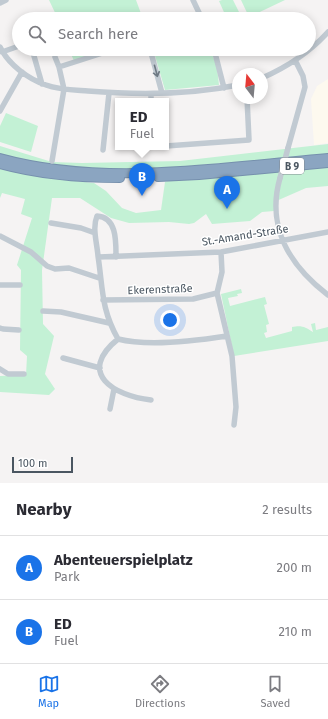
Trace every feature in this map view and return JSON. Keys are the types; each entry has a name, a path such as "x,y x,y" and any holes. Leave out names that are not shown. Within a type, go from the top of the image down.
{"highway":[{"name":"B 9","path":"0,158 38,167 67,171 127,172 200,169 328,158"},
{"name":"B 9","path":"0,164 40,173 67,176 128,178 199,175 328,163"}],"street":[{"path":"0,3 6,0"},
{"path":"193,0 199,12"},
{"path":"316,44 328,32"},
{"path":"12,49 2,53 22,72 42,84 64,89 109,93 151,94 188,92 232,86"},
{"path":"34,56 42,84"},
{"path":"59,67 93,56"},
{"path":"152,56 162,93"},
{"path":"216,56 224,88"},
{"path":"268,75 300,56"},
{"path":"52,161 64,89 55,57"},
{"path":"295,60 303,76 305,87 280,178 276,200 281,240 301,270 328,295"},
{"path":"0,111 22,72"},
{"path":"103,150 109,93"},
{"path":"169,146 249,140 247,104"},
{"path":"116,256 113,226 105,218 97,216 95,233 99,257 99,278 102,300 109,323 118,339 130,342 194,341 227,336"},
{"path":"51,223 81,228 95,233"},
{"name":"St.-Amand-Straße","path":"99,257 221,252 328,232"},
{"path":"0,236 34,254 42,262 55,269 69,268 99,278"},
{"path":"221,252 222,272 217,293 232,356 236,407 234,425"},
{"path":"0,285 20,285"},
{"name":"Ekerenstraße","path":"102,300 193,299 217,293"},
{"path":"43,311 61,312 109,323"},
{"path":"0,328 3,330 19,330"},
{"path":"118,339 110,346 102,357 100,368 103,380 114,388 138,398 151,400"},
{"path":"63,358 100,368"},
{"path":"0,369 8,374 24,374"},
{"path":"110,410 114,388"}],"shaded area":[{"path":"328,79 328,143 314,145 311,99 317,86"}],"green space":[{"path":"49,0 136,0 140,12 55,12"},
{"path":"233,0 239,12 224,12 219,1"},
{"path":"241,0 285,0 260,12 247,12"},
{"path":"72,56 89,56 74,61"},
{"path":"155,56 213,56 217,67 219,85 165,90"},
{"path":"6,113 38,126 31,152 0,142 0,126"},
{"path":"328,144 328,155 139,170 68,168 0,155 0,146 52,162 82,163 180,161"},
{"path":"328,167 328,186 306,188 274,202 274,211 262,212 250,221 212,224 206,214 194,223 189,224 169,222 129,223 111,218 80,198 52,198 42,270 43,324 54,336 45,374 55,389 49,395 0,392 0,376 26,375 27,356 20,350 21,270 17,265 32,218 21,214 25,199 2,193 0,198 0,169 48,178 94,183 106,191 122,208 136,213 161,210 165,182 175,179"},
{"path":"241,289 242,293 237,294 238,296 228,298 230,306 265,297 267,304 264,305 269,324 266,325 267,332 264,333 266,338 292,331 292,327 295,326 303,327 313,332 311,324 315,323 316,330 328,327 328,341 234,356 221,294"}],"place":[{"name":"ED","path":"142,196"},
{"name":"Abenteuerspielplatz","path":"227,209"}]}
